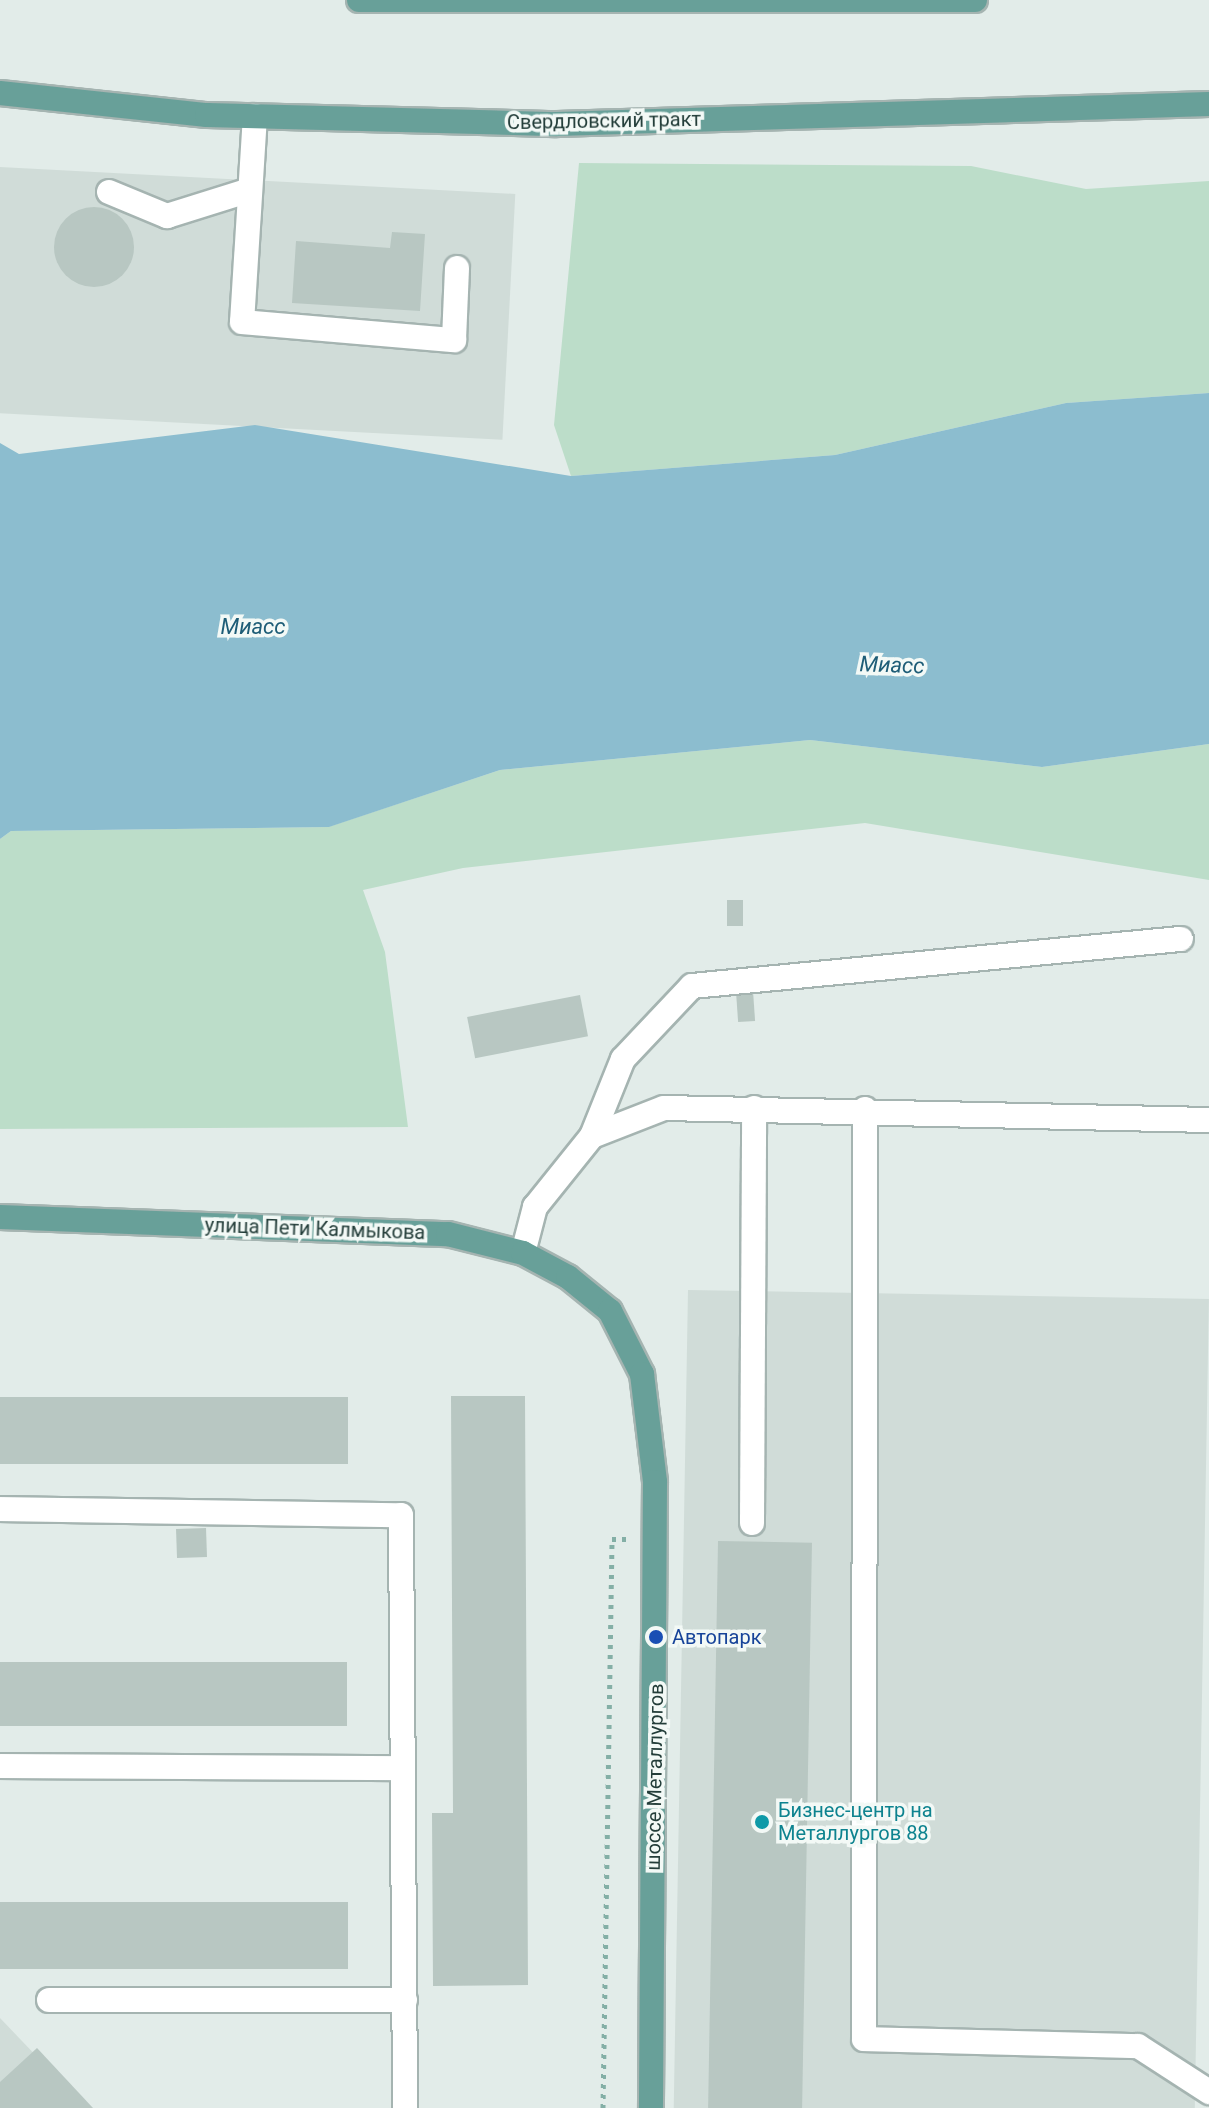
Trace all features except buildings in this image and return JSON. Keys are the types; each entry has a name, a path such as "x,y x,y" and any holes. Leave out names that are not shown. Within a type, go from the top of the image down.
{"main road":[{"path":"359,0 975,0"},
{"name":"Свердловский тракт","path":"0,93 255,116 557,124 1209,104"},
{"name":"улица Пети Калмыкова","path":"0,1217 448,1234 523,1253 568,1277 610,1311"},
{"name":"шоссе Металлургов","path":"610,1311 642,1374 655,1482 651,2108"}],"lane":[{"path":"255,116 242,322 454,340 457,268"},
{"path":"109,192 167,216 250,190"},
{"path":"523,1253 535,1207 592,1136 623,1059 692,986 1181,939"},
{"path":"592,1136 664,1108 865,1109 1209,1120"},
{"path":"752,1523 754,1108"},
{"path":"865,1109 864,2039 1138,2046 1209,2092"},
{"path":"0,1509 401,1515 405,2108"},
{"path":"0,1766 403,1768"},
{"path":"49,2000 405,2000"}],"path":[{"path":"603,2108 612,1539"}],"shaded area":[{"path":"0,167 515,194 502,440 0,413"},
{"path":"688,1290 1209,1299 1195,2108 674,2108"},
{"path":"0,2018 86,2108 0,2108"}],"green space":[{"path":"579,163 971,166 1086,189 1209,181 1209,393 1066,403 835,455 571,476 554,425"},
{"path":"810,740 1042,767 1209,744 1209,880 865,823 463,868 363,890 385,952 408,1127 0,1129 0,839 11,831 328,827 500,770"}],"water":[{"name":"Миасс","path":"1209,393 1209,744 1042,767 810,740 500,770 329,827 11,831 0,839 0,443 19,454 255,425 571,476 835,455 1066,403"}],"place":[{"name":"Автопарк","path":"656,1637"},
{"name":"Бизнес-центр на Металлургов 88","path":"762,1822"}]}
